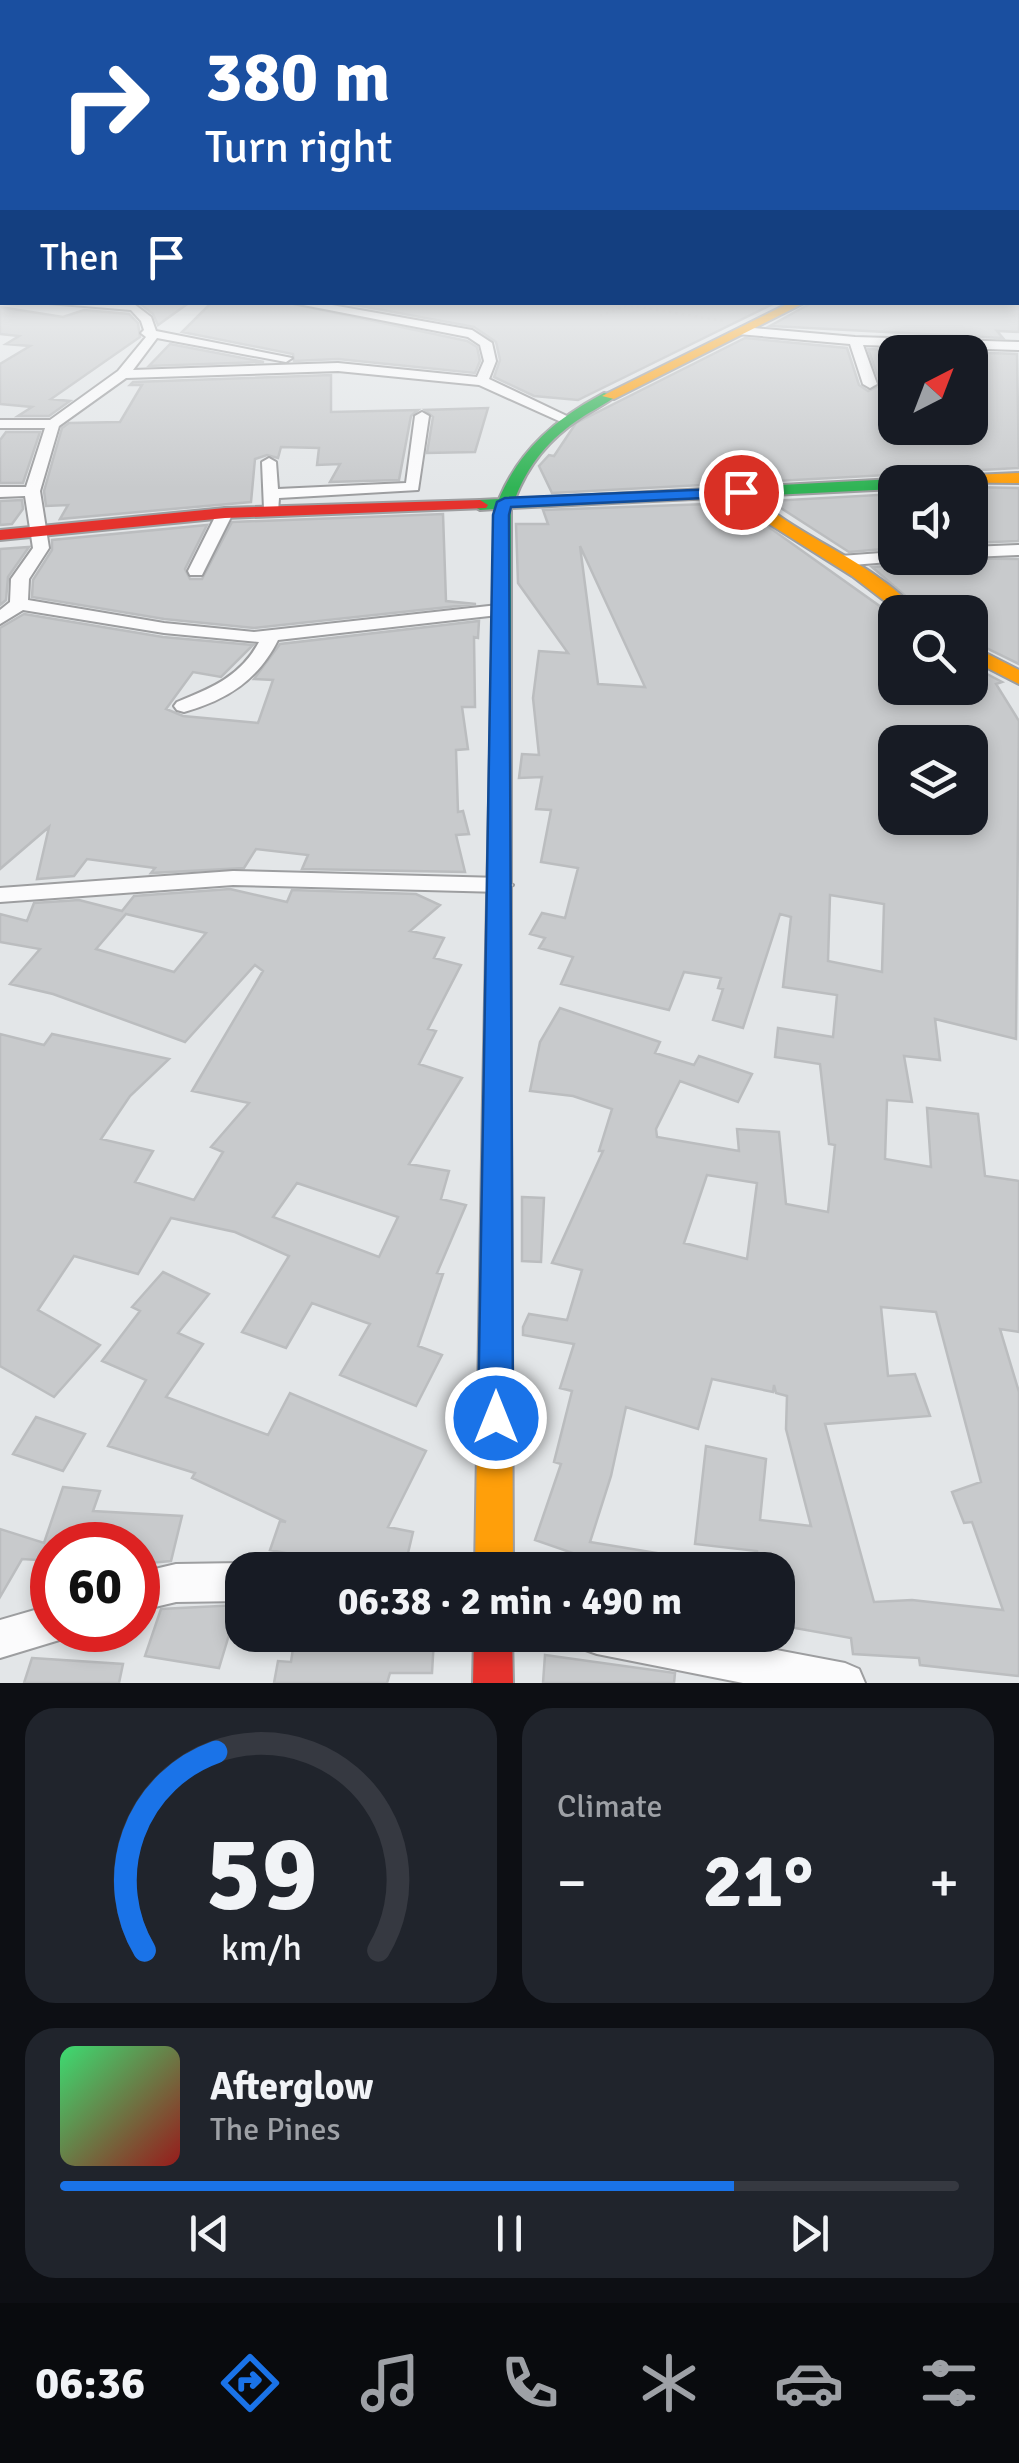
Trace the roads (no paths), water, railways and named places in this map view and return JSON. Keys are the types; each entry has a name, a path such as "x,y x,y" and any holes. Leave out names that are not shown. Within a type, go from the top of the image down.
{"main road":[{"path":"494,1552 501,885 498,610 505,502 536,443 564,418 743,331"},
{"path":"988,479 1019,478"},
{"path":"0,535 225,513 272,502 382,498 505,502 878,485"},
{"path":"741,492 784,528 840,561 886,595"},
{"path":"988,661 1019,678"},
{"path":"493,1652 493,1683"}],"street":[{"path":"458,331 483,339 490,362 482,382"},
{"path":"760,331 855,341 1019,346"},
{"path":"147,333 323,367 482,382 564,418"},
{"path":"0,424 52,424 123,374 144,352 152,338 147,333"},
{"path":"855,341 870,384"},
{"path":"123,374 323,367"},
{"path":"382,498 413,487 422,416"},
{"path":"20,604 20,578 41,548 32,492 52,424"},
{"path":"269,462 272,502"},
{"path":"0,492 32,492"},
{"path":"196,571 225,513"},
{"path":"988,551 1019,550"},
{"path":"840,561 878,558"},
{"path":"0,619 20,604 198,632 271,636 369,621 498,610"},
{"path":"184,706 229,689 251,673 271,636"},
{"path":"0,894 233,878 501,885"},
{"path":"160,1587 225,1582"},
{"path":"0,1639 30,1630"},
{"path":"685,1652 845,1683"}]}
